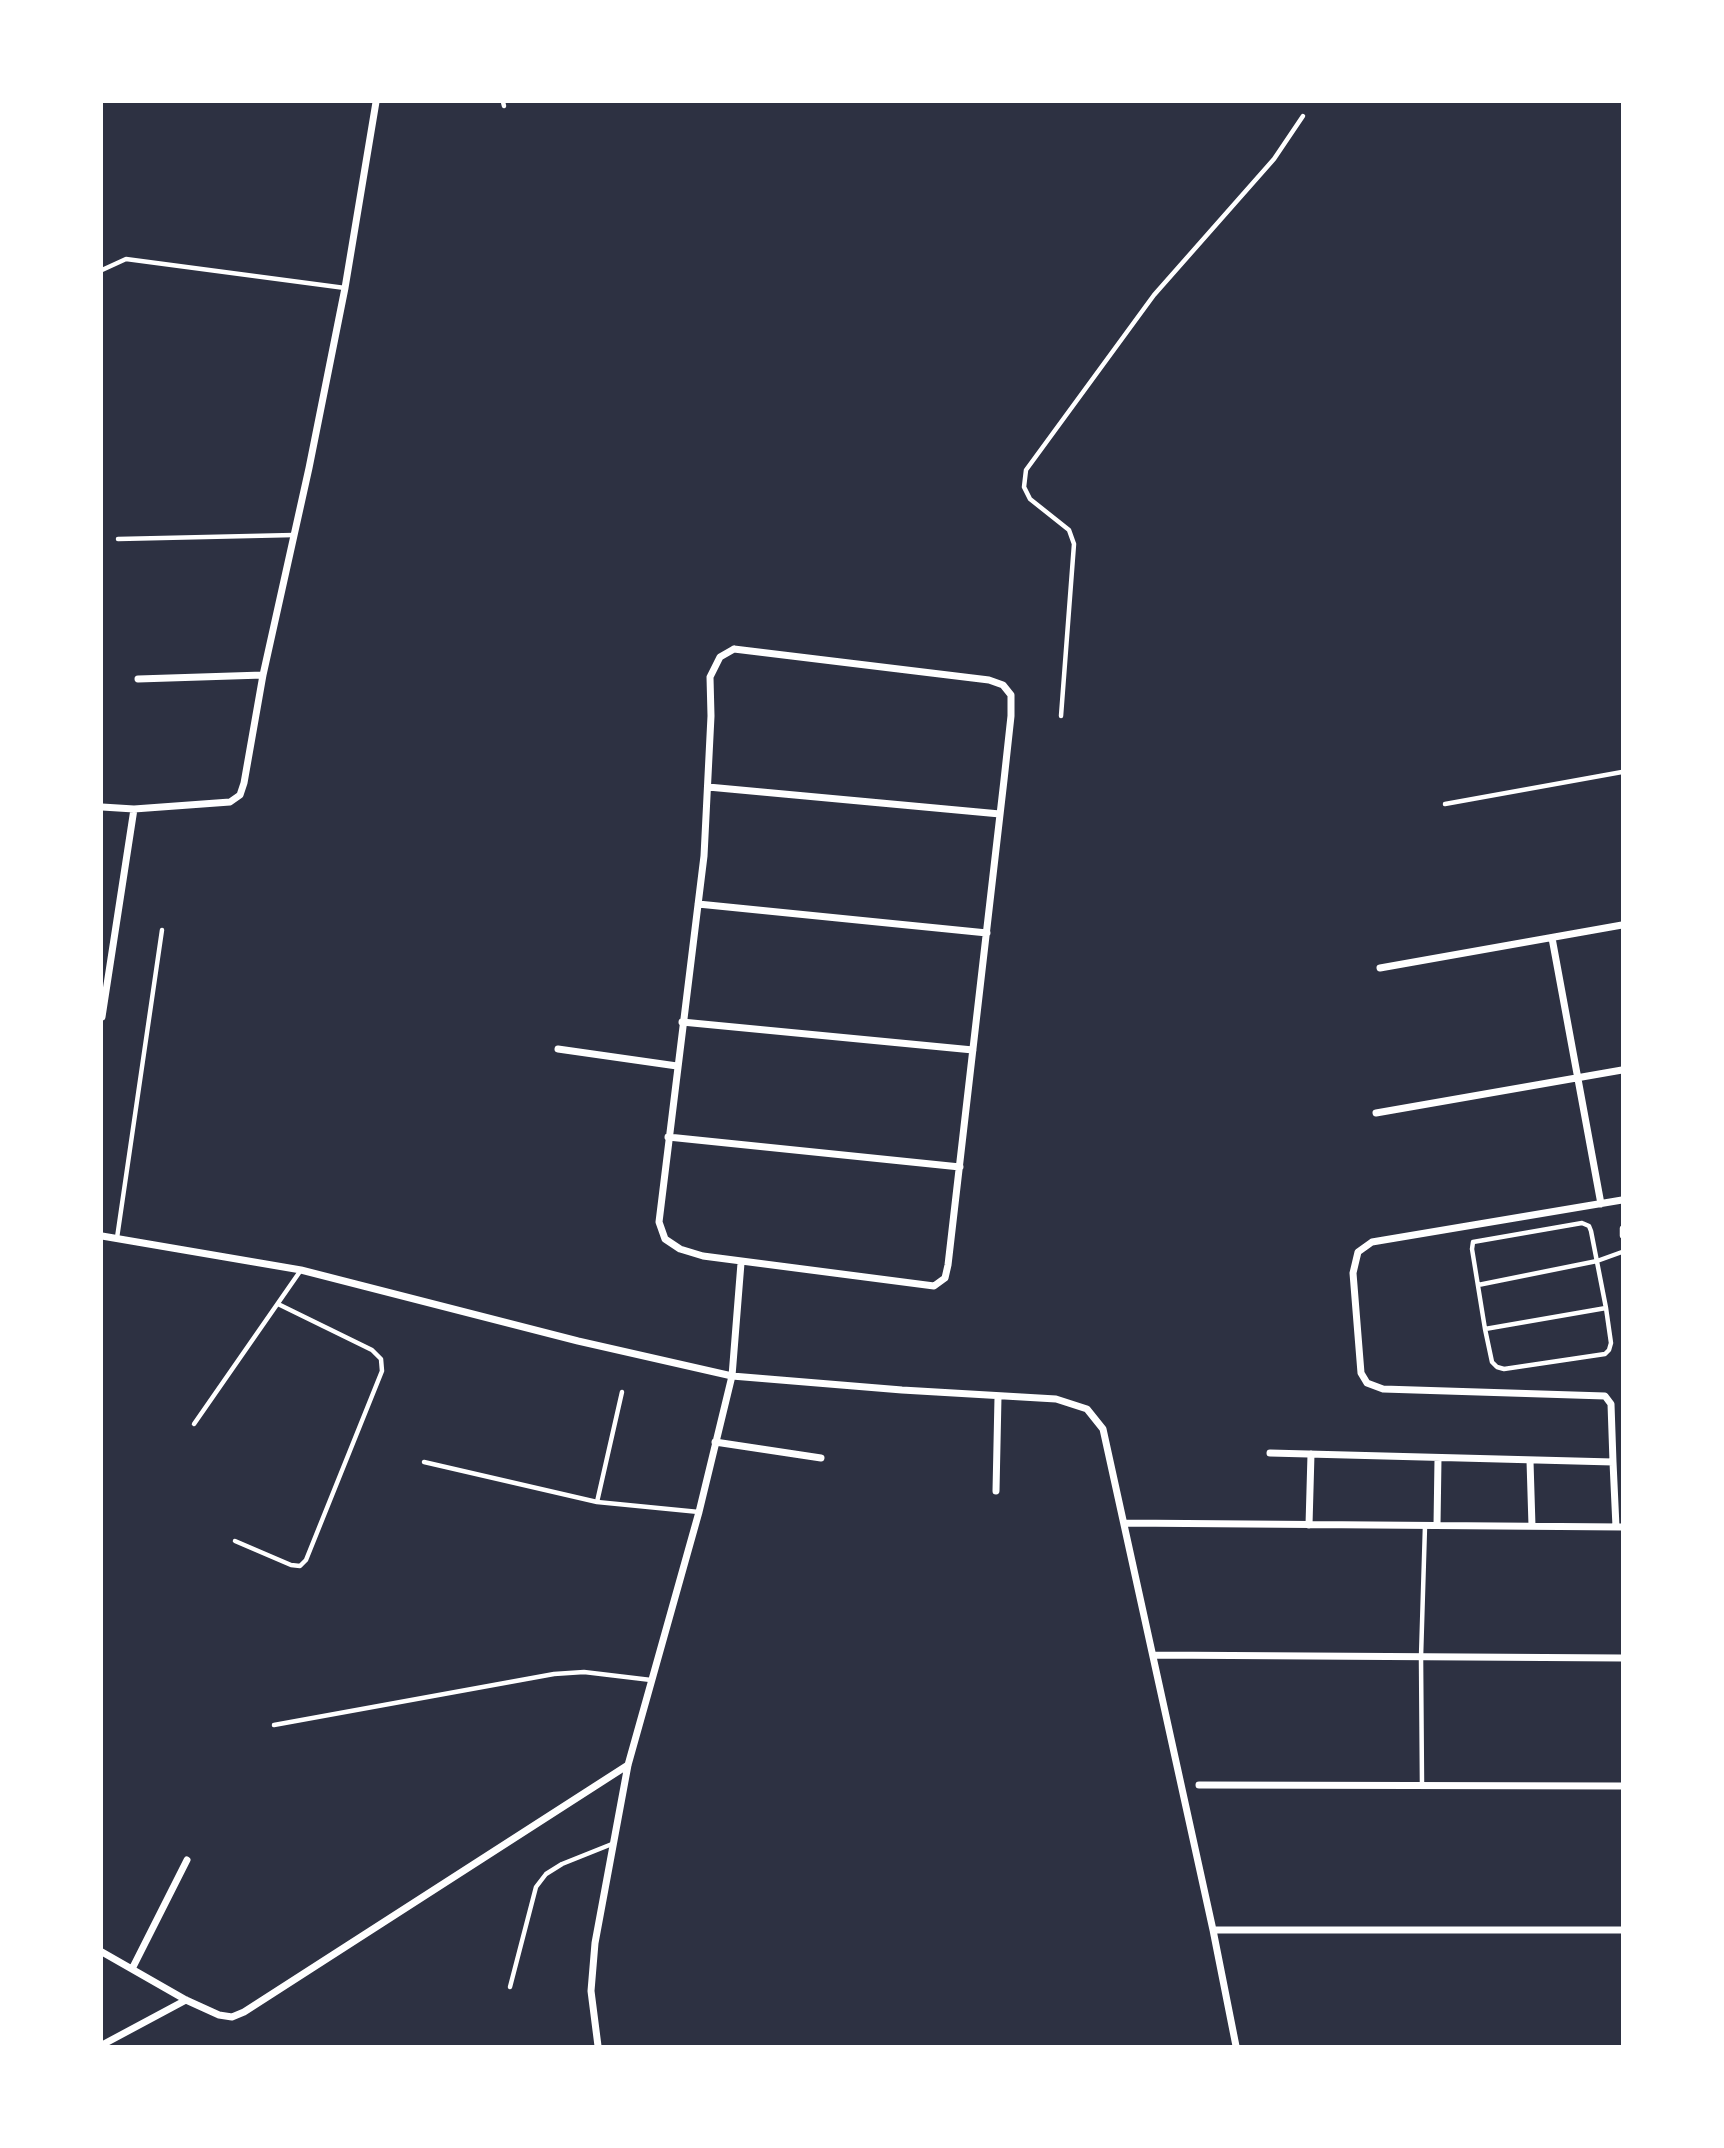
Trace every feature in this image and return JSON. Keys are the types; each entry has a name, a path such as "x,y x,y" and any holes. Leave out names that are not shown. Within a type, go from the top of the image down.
{"street":[{"path":"102,807 134,809 230,802 240,795 345,288 376,102"},
{"path":"734,649 989,680 1003,685 1011,695 1011,716 987,933 946,1278 934,1286 741,1263 680,1249 665,1239 659,1222 704,856 708,787 710,677 720,657 734,649"},
{"path":"138,679 263,675"},
{"path":"708,787 1000,814"},
{"path":"102,1017 134,809"},
{"path":"698,904 987,933"},
{"path":"1380,968 1622,925"},
{"path":"1552,937 1601,1204"},
{"path":"682,1023 973,1050"},
{"path":"558,1049 677,1066"},
{"path":"1376,1113 1622,1070"},
{"path":"668,1137 960,1167"},
{"path":"1124,1523 1619,1527 1611,1404 1605,1396 1383,1389 1367,1383 1361,1373 1353,1273 1358,1252 1372,1242 1622,1200"},
{"path":"102,1236 302,1270 578,1341 732,1376 998,1397 1056,1399 1087,1409 1103,1429 1236,2046"},
{"path":"598,2046 591,1991 595,1943 613,1844 628,1765 699,1512 732,1376 741,1263"},
{"path":"996,1491 998,1397"},
{"path":"715,1442 821,1458"},
{"path":"1270,1453 1613,1462"},
{"path":"1309,1525 1311,1454"},
{"path":"1437,1525 1438,1459"},
{"path":"1530,1461 1532,1526"},
{"path":"1153,1655 1622,1658"},
{"path":"102,1952 186,2000 219,2015 232,2017 244,2012 628,1765"},
{"path":"1199,1785 1622,1786"},
{"path":"132,1969 187,1860"},
{"path":"1213,1930 1622,1930"},
{"path":"102,2045 186,2000"}],"lane":[{"path":"1061,716 1074,544 1069,530 1030,499 1024,486 1026,470 1154,295 1273,159 1303,116"},
{"path":"102,270 126,259 345,288"},
{"path":"118,540 293,535"},
{"path":"1445,804 1622,772"},
{"path":"117,1238 162,930"},
{"path":"1582,1223 1589,1226 1591,1231 1597,1261 1611,1343 1609,1350 1605,1354 1504,1369 1496,1367 1492,1362 1485,1329 1473,1242 1582,1223"},
{"path":"1622,1228 1622,1236"},
{"path":"1478,1285 1597,1261 1622,1252"},
{"path":"194,1424 302,1270"},
{"path":"235,1541 290,1565 300,1566 306,1560 382,1371 381,1359 372,1350 278,1304"},
{"path":"1485,1329 1606,1308"},
{"path":"597,1502 622,1392"},
{"path":"424,1462 597,1502 699,1512"},
{"path":"1422,1786 1420,1657 1425,1526"},
{"path":"274,1725 554,1674 584,1672 651,1680"},
{"path":"510,1987 536,1887 546,1874 562,1864 613,1844"}]}
